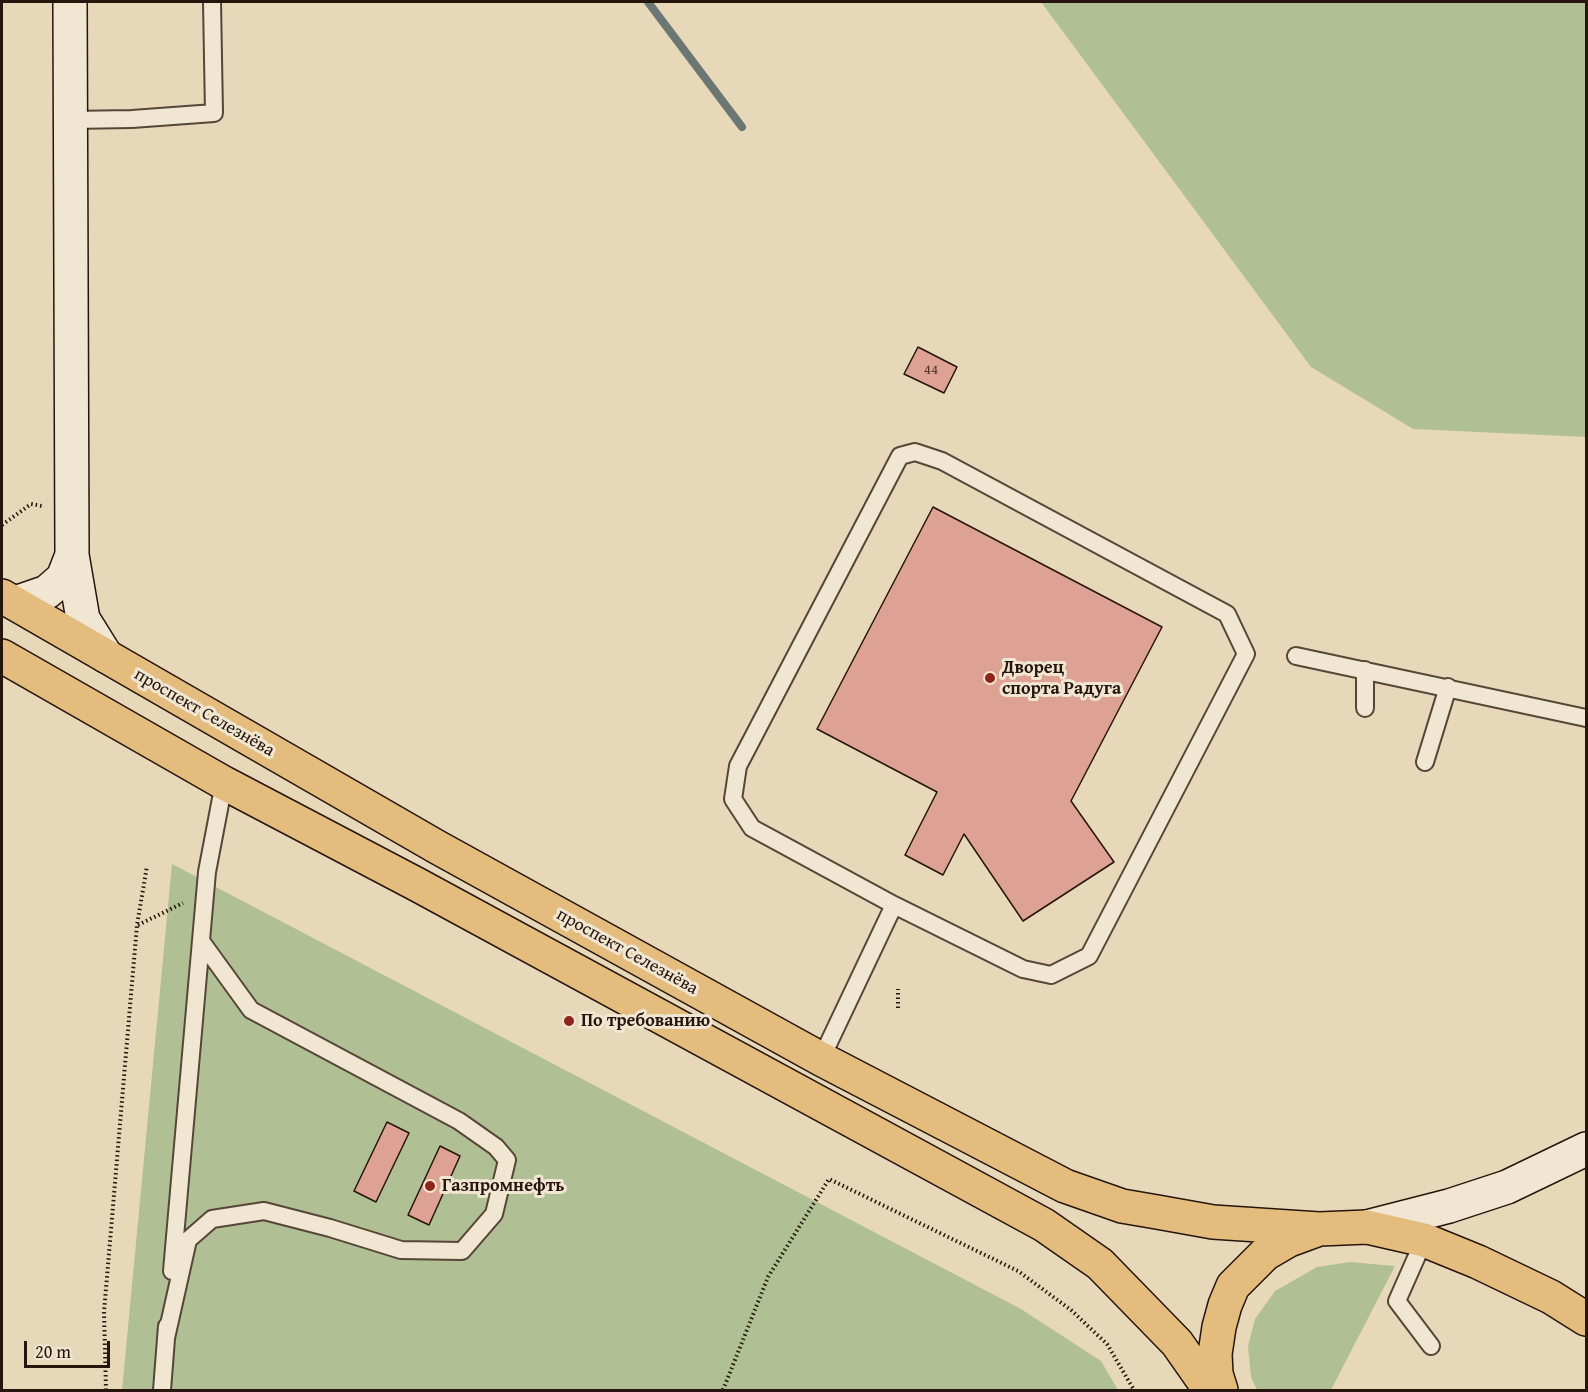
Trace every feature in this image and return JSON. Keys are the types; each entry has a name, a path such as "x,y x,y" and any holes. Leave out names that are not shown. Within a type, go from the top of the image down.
{"main road":[{"path":"70,2 72,555 82,619 106,656"},
{"path":"8,599 47,592 63,578 72,555"},
{"name":"проспект Селезнёва","path":"8,599 437,848 821,1059 1065,1186 1122,1206 1213,1222 1319,1229"},
{"path":"2,656 224,783 449,902 1044,1225 1100,1264 1177,1343 1210,1390"},
{"path":"1221,1390 1216,1374 1215,1354 1225,1305 1233,1287 1265,1254 1289,1240 1319,1229 1367,1227 1449,1206 1507,1187 1587,1149"},
{"path":"1367,1227 1424,1240 1478,1262 1551,1297 1587,1320"}],"lane":[{"path":"70,120 132,119 214,113 212,2"},
{"path":"915,452 942,461 1227,614 1246,654 1089,956 1051,975 1023,969 894,905 752,828 733,799 738,766 886,482 900,456 915,452"},
{"path":"1296,656 1587,718"},
{"path":"1365,670 1365,708"},
{"path":"1425,762 1448,687"},
{"path":"162,1390 207,872 224,783"},
{"path":"821,1059 894,905"},
{"path":"166,1338 188,1240 212,1220 264,1211 401,1250 462,1251 494,1214 507,1160 496,1147 459,1121 251,1010 201,941"},
{"path":"1424,1240 1397,1301 1431,1346"}],"path":[{"path":"2,525 31,504 42,506 42,515"},
{"path":"106,1390 104,1312 137,925 147,866"},
{"path":"137,925 205,892"},
{"path":"898,989 898,1008"},
{"path":"723,1390 768,1277 829,1179 1018,1271 1071,1310 1107,1344 1134,1390"}],"green space":[{"path":"1041,2 1586,2 1586,437 1413,429 1311,367"},
{"path":"172,864 1021,1309 1101,1361 1118,1390 122,1390"},
{"path":"1350,1262 1395,1266 1331,1390 1257,1390 1251,1377 1248,1346 1255,1319 1275,1291 1317,1267"}],"building":[{"path":"918,347 957,367 944,393 904,374"},
{"name":"Дворец спорта Радуга","path":"933,507 1162,627 1071,801 1114,862 1023,921 964,834 943,875 905,855 937,792 817,729"},
{"path":"387,1122 409,1133 376,1202 354,1191"},
{"path":"440,1146 460,1156 429,1225 408,1215"}],"waterway":[{"path":"648,2 742,127"}],"place":[{"name":"Дворец спорта Радуга","path":"990,678"},
{"name":"По требованию","path":"569,1021"},
{"name":"Газпромнефть","path":"430,1186"}]}
